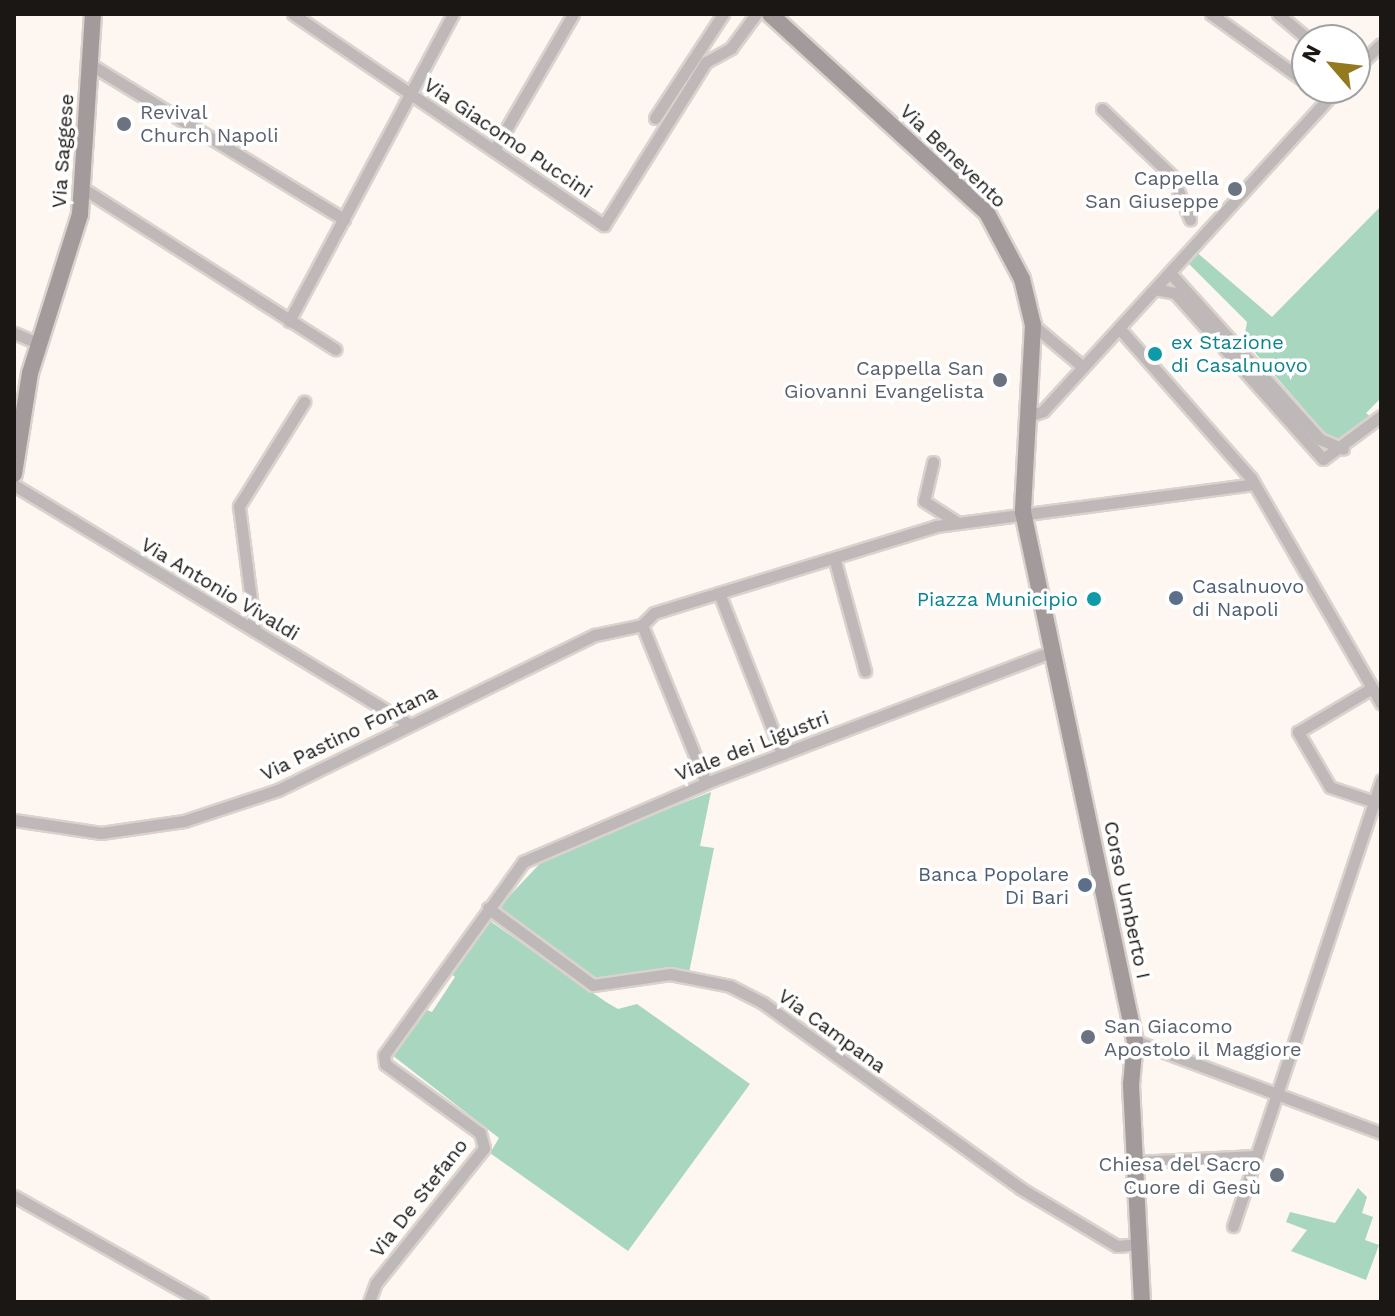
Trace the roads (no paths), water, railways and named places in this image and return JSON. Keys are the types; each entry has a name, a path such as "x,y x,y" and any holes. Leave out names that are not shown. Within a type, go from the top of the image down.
{"main road":[{"name":"Via Saggese","path":"14,474 38,343 84,189 88,63 93,14"},
{"name":"Via Benevento","path":"770,14 987,213 1014,257 1033,325 1023,512"},
{"name":"Corso Umberto I","path":"1023,512 1135,1041 1135,1162 1142,1302"}],"street":[{"name":"Via Giacomo Puccini","path":"293,14 604,225 706,62 731,48 756,14"},
{"path":"289,321 408,92 453,14"},
{"path":"494,150 573,14"},
{"path":"655,118 723,14"},
{"path":"1211,14 1291,72"},
{"path":"88,63 344,219"},
{"path":"1026,417 1043,411 1319,104"},
{"path":"1102,109 1172,176 1190,219"},
{"path":"84,189 335,349"},
{"path":"1170,273 1320,439 1343,449"},
{"path":"1155,289 1175,293 1317,455 1328,460 1381,416"},
{"path":"1033,325 1083,367"},
{"path":"1119,328 1254,484 1381,703"},
{"path":"14,333 38,343"},
{"path":"255,631 239,506 304,402"},
{"path":"933,462 924,501 956,522"},
{"path":"1023,512 1254,484"},
{"name":"Via Antonio Vivaldi","path":"14,485 408,724"},
{"name":"Via Pastino Fontana","path":"14,820 101,833 184,821 278,790 595,635 642,625 654,613 835,561 956,522 1023,512"},
{"path":"835,561 865,671"},
{"path":"719,593 782,754"},
{"path":"642,625 706,783"},
{"name":"Viale dei Ligustri","path":"488,908 539,850 1051,652"},
{"path":"1372,688 1298,732 1330,787 1372,801"},
{"path":"1233,1226 1381,780"},
{"name":"Via Campana","path":"488,908 593,985 670,974 730,986 763,1003 1020,1188 1117,1246 1139,1244"},
{"name":"Via De Stefano","path":"369,1302 376,1283 484,1148 480,1133 383,1060 488,908"},
{"path":"1135,1041 1381,1133"},
{"path":"1135,1162 1255,1156"},
{"path":"14,1196 202,1302"}],"place":[{"name":"Revival Church Napoli","path":"124,124"},
{"name":"Cappella San Giuseppe","path":"1235,189"},
{"name":"ex Stazione di Casalnuovo","path":"1155,354"},
{"name":"Cappella San Giovanni Evangelista","path":"1000,380"},
{"name":"Casalnuovo di Napoli","path":"1176,598"},
{"name":"Piazza Municipio","path":"1094,599"},
{"name":"Banca Popolare Di Bari","path":"1085,885"},
{"name":"San Giacomo Apostolo il Maggiore","path":"1088,1037"},
{"name":"Chiesa del Sacro Cuore di Gesù","path":"1277,1175"}]}
